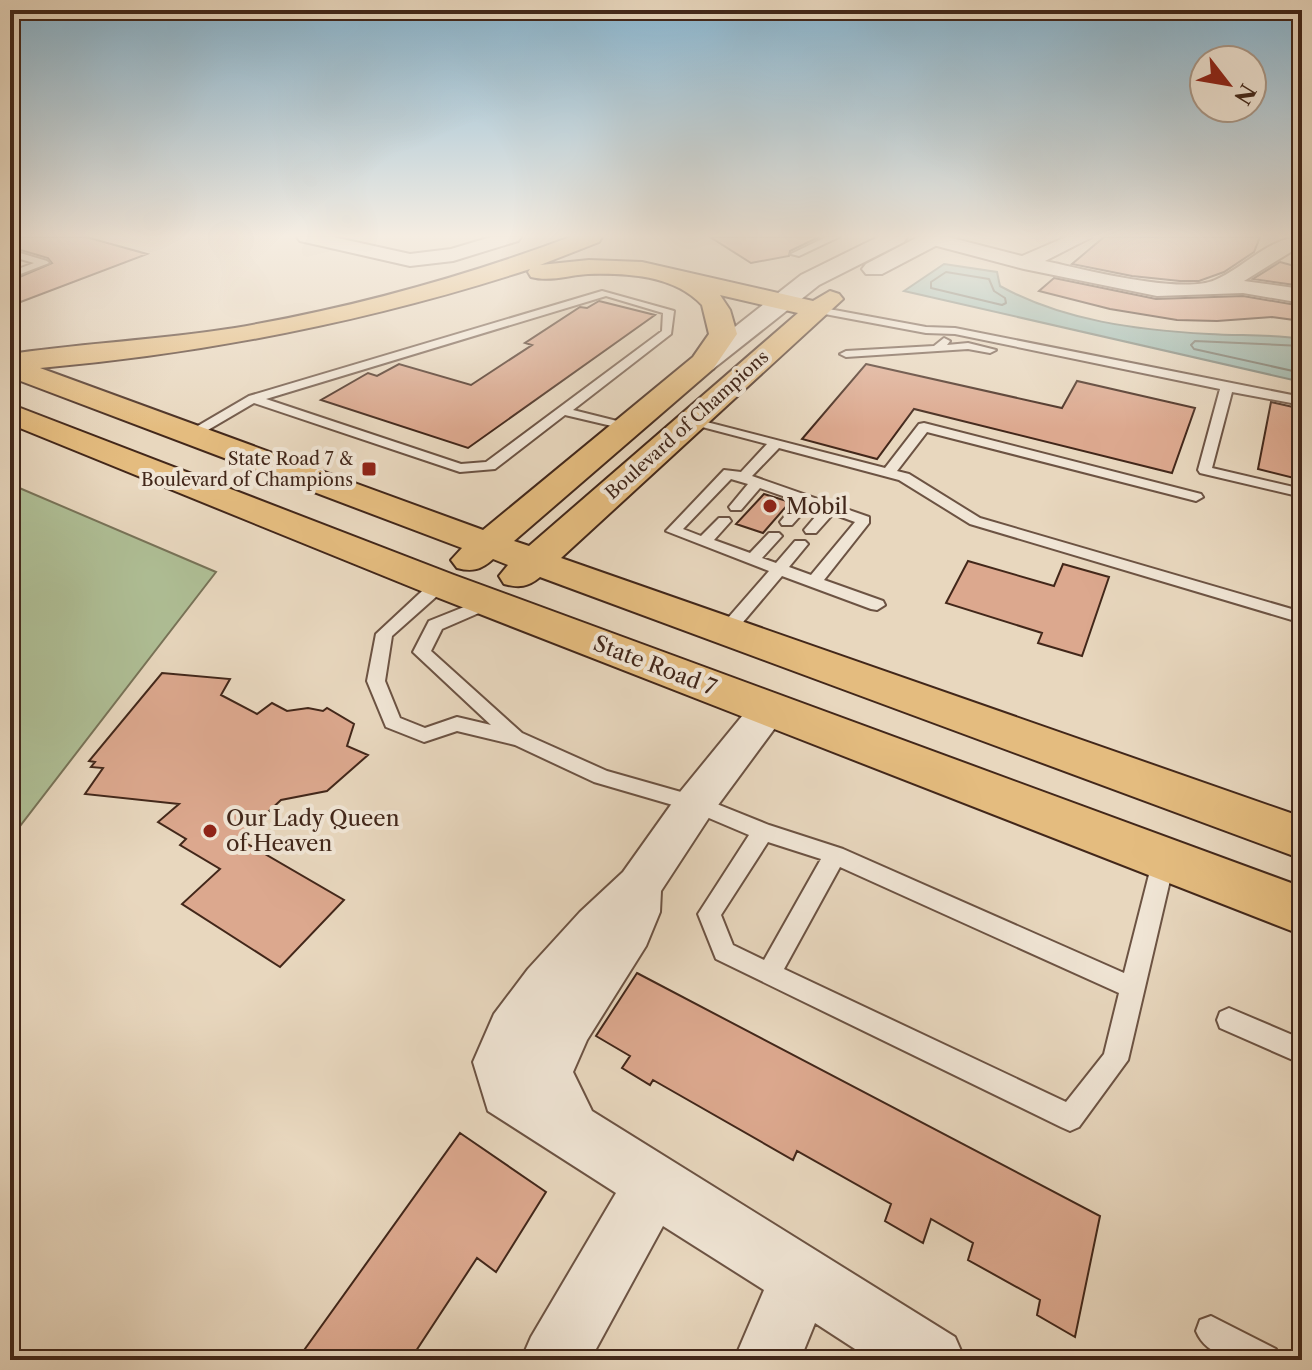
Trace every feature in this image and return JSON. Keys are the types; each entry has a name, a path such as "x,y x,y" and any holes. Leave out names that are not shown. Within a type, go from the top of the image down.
{"main road":[{"path":"16,356 325,301"},
{"path":"16,356 75,357 169,347 279,328 392,301"},
{"path":"703,363 723,334 718,307 712,301"},
{"name":"Boulevard of Champions","path":"489,602 692,420 805,301"},
{"path":"16,356 189,433 489,545 1302,838"},
{"name":"Boulevard of Champions","path":"440,584 703,363"},
{"path":"10,400 36,401 189,433"},
{"name":"State Road 7","path":"10,413 440,584 1302,911"}],"street":[{"name":"Boulevard of Champions","path":"703,363 804,301"},
{"path":"770,709 695,804 639,886 597,927 546,985 513,1032 500,1062 507,1092 619,1159 653,1185 932,1360"},
{"path":"554,1360 653,1185"},
{"path":"767,1360 802,1276"}],"lane":[{"path":"189,433 253,399 580,301"},
{"path":"253,399 460,468 490,466 667,332 669,311 640,301"},
{"path":"810,301 926,330 955,331 1302,401"},
{"path":"937,349 955,331"},
{"path":"846,354 968,346 1190,391"},
{"path":"1227,387 1205,470 1302,493"},
{"path":"563,411 628,428"},
{"path":"692,420 904,477 975,521 1302,618"},
{"path":"888,473 924,427 1196,497"},
{"path":"736,507 776,443"},
{"path":"814,582 864,520 729,473 673,531 877,605"},
{"path":"787,522 807,499"},
{"path":"811,530 830,508"},
{"path":"704,542 724,521"},
{"path":"752,560 774,536"},
{"path":"727,630 800,544"},
{"path":"440,584 384,634 376,681 393,722 424,735 457,724 520,739 601,777 695,804 763,832 835,855 1133,988"},
{"path":"489,602 435,625 422,652 487,713 520,739"},
{"path":"763,832 709,914 724,952 1070,1118 1115,1060 1164,859"},
{"path":"769,974 835,855"},
{"path":"1229,1020 1302,1052"},
{"path":"1211,1331 1265,1360"}],"green space":[{"path":"10,484 216,572 10,839"}],"water":[{"path":"947,301 1032,301 1075,316 1128,326 1302,339 1302,382"}],"building":[{"path":"599,301 655,315 468,448 321,400 368,373 377,376 399,364 471,385 532,345 525,343 580,307 587,308"},
{"path":"1078,301 1272,301 1302,306 1302,321 1272,317 1177,320"},
{"path":"866,364 1062,408 1077,381 1195,408 1172,473 914,409 877,459 802,439"},
{"path":"1271,402 1302,409 1302,480 1258,469"},
{"path":"764,494 790,502 763,533 736,524"},
{"path":"968,561 1054,586 1063,564 1109,577 1082,656 1038,643 1042,633 946,603"},
{"name":"Our Lady Queen of Heaven","path":"162,673 230,679 221,695 257,714 272,703 287,711 308,708 323,711 327,708 354,724 347,746 368,755 327,791 281,800 239,839 344,900 280,967 182,904 220,869 180,845 186,839 158,822 179,804 85,794 103,768 91,767 95,762 89,761"},
{"path":"637,973 1100,1216 1075,1337 1037,1315 1040,1300 968,1260 973,1243 931,1219 923,1243 885,1221 891,1204 797,1151 793,1160 653,1080 650,1085 622,1068 630,1056 596,1036"},
{"path":"460,1133 546,1192 496,1272 477,1258 410,1360 297,1360"}],"place":[{"name":"State Road 7 & Boulevard of Champions","path":"369,469"},
{"name":"Mobil","path":"770,506"},
{"name":"Our Lady Queen of Heaven","path":"210,831"}]}
